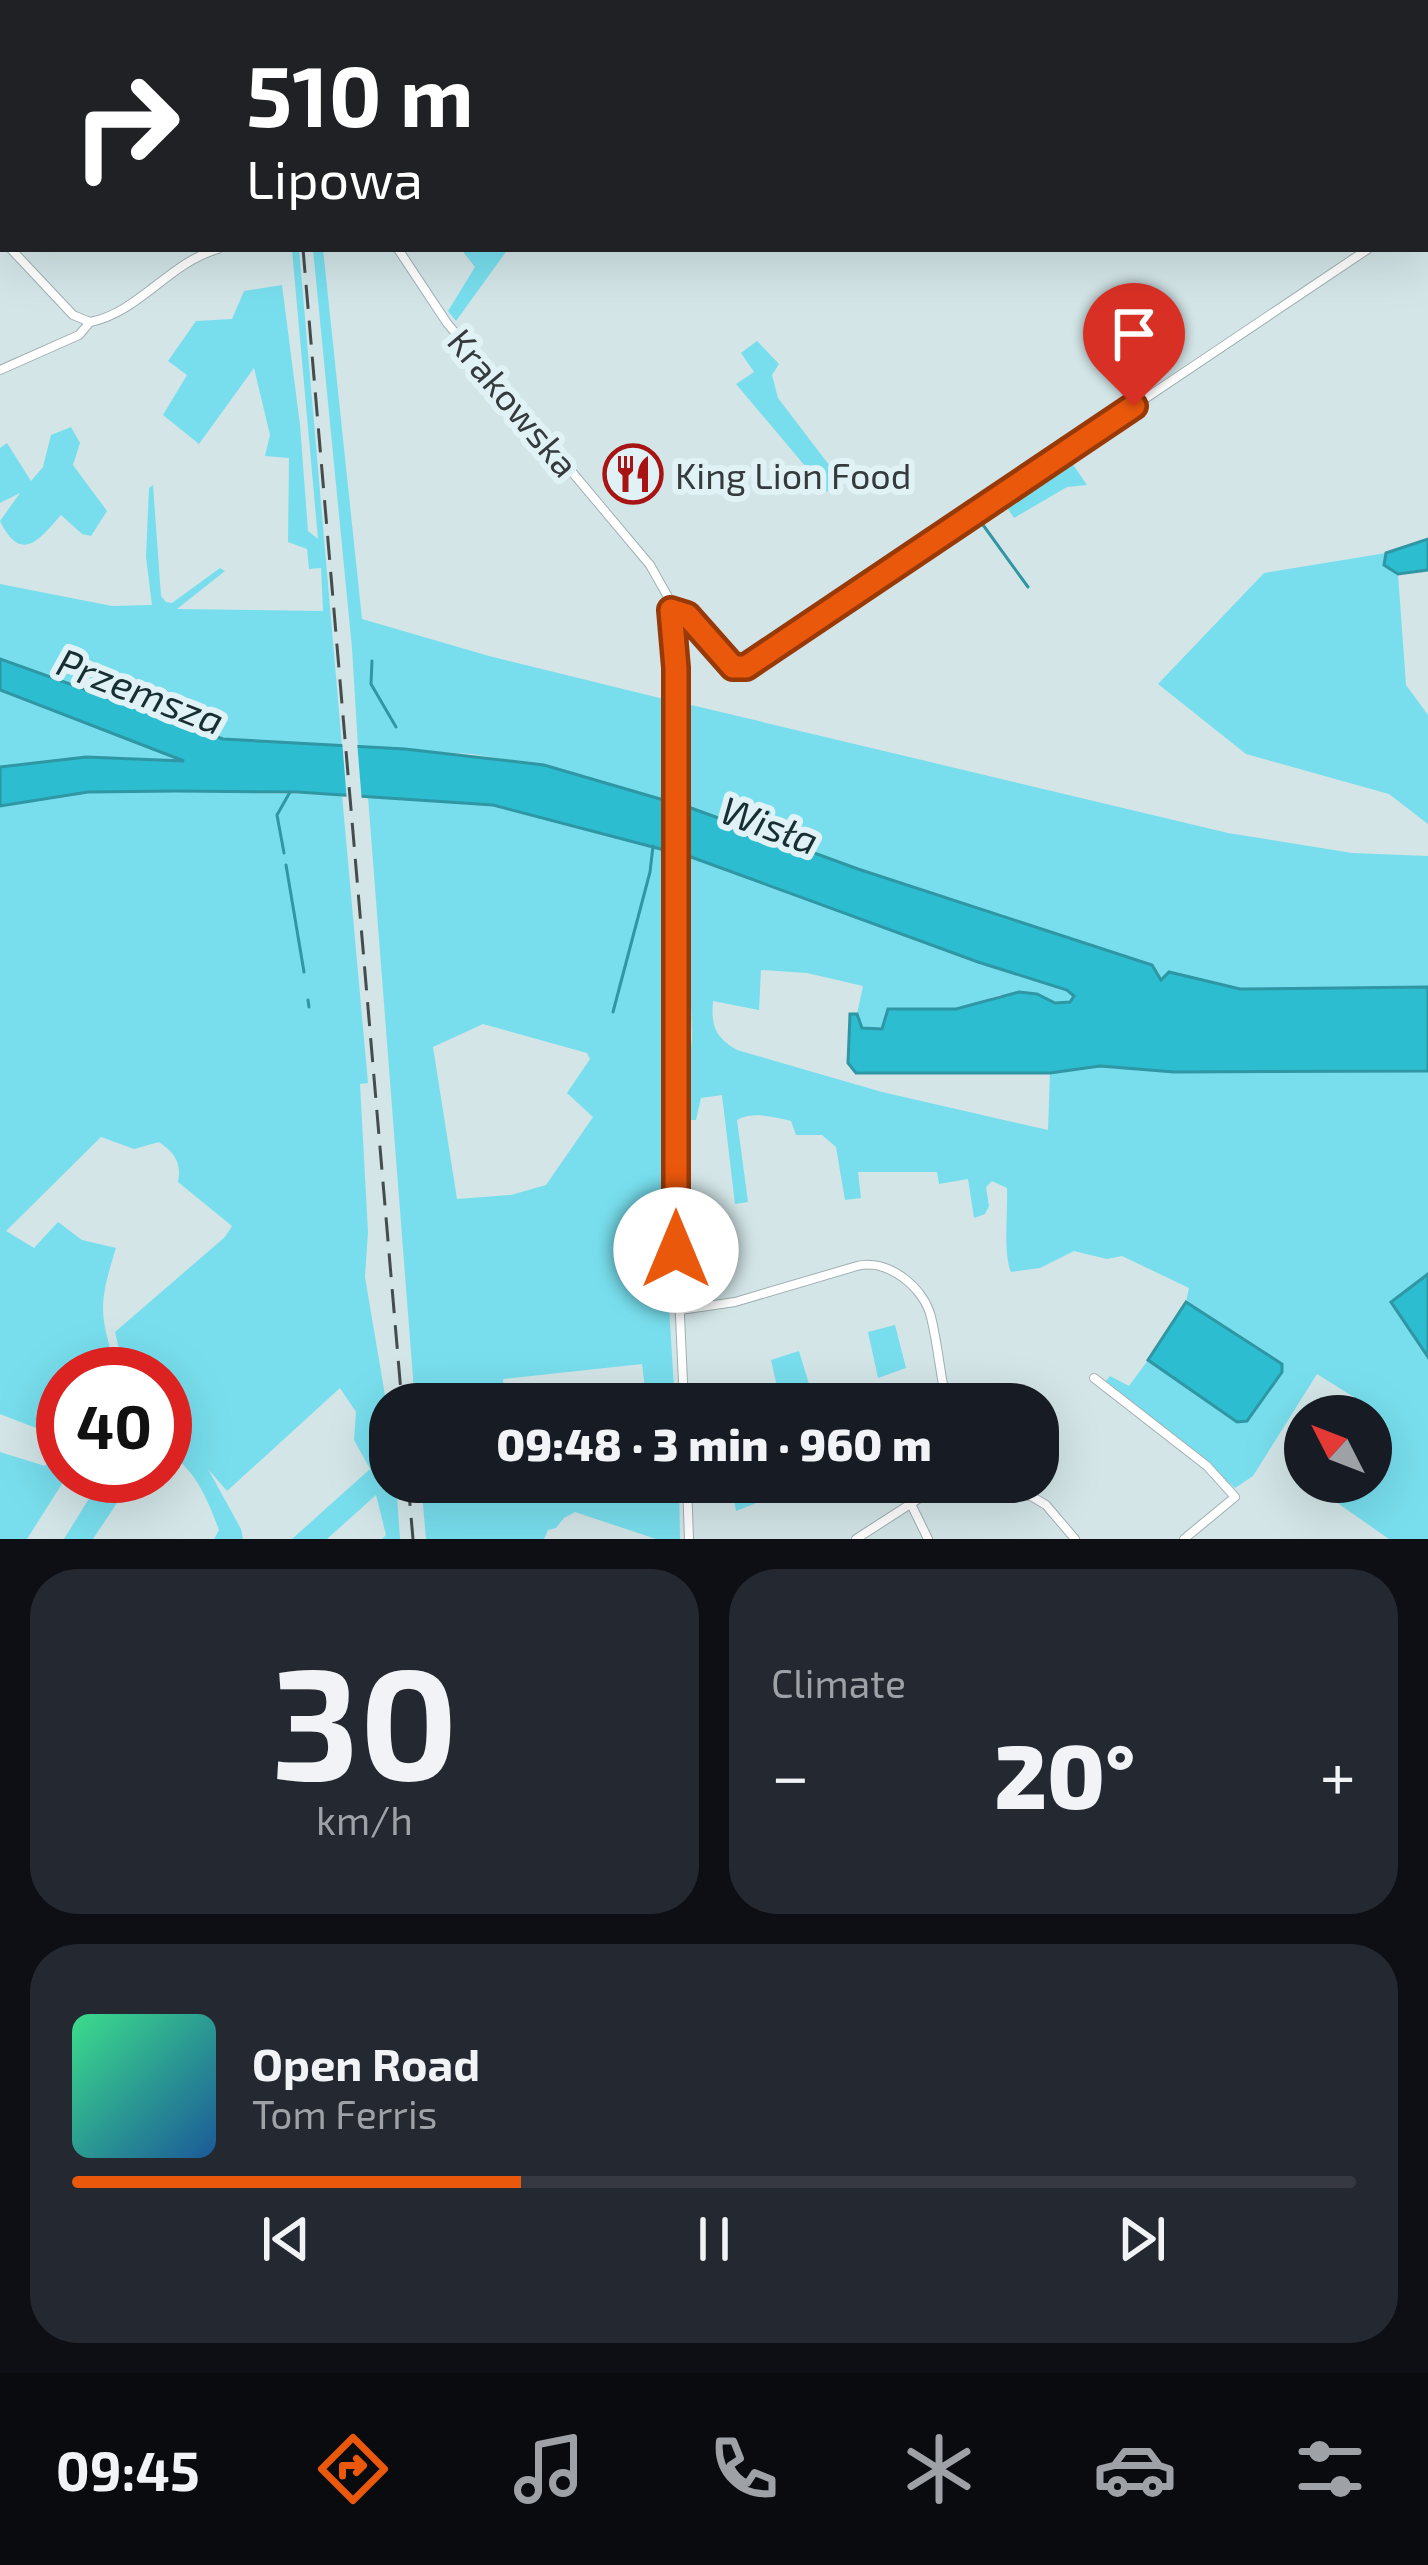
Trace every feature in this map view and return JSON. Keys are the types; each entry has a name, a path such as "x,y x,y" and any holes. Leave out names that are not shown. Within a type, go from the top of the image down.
{"street":[{"path":"13,252 73,315 90,322"},
{"path":"0,370 79,335 90,322 117,312 174,270 212,252"},
{"name":"Krakowska","path":"400,252 447,323 650,565 671,610 683,1383"},
{"path":"671,610 687,615 733,667 746,667 1364,252"},
{"path":"680,1310 735,1302 878,1264 898,1275 925,1302 942,1383"},
{"path":"1094,1378 1207,1466 1235,1497 1184,1539"},
{"path":"688,1503 689,1539"},
{"path":"1044,1503 1075,1539"},
{"path":"856,1539 910,1504 928,1539"}],"shaded area":[{"path":"292,252 299,252 342,746 223,739 0,659 0,584 112,606 152,605 146,557 149,488 153,485 161,596 166,602 172,603 220,568 225,571 177,609 323,611 321,568 309,569 307,549 288,542 289,458 265,456 270,435 254,368 199,444 163,415 187,375 168,361 196,321 232,319 244,291 282,285 308,531 318,539"},
{"path":"313,252 323,252 362,619 668,700 668,801 544,765 471,754 358,747"},
{"path":"463,252 506,252 456,321 448,311 475,267"},
{"path":"757,341 779,364 772,375 778,398 839,478 827,492 736,384 754,372 741,353"},
{"path":"71,427 80,443 73,465 107,511 91,536 61,515 30,544 15,542 0,521 20,493 0,503 0,448 7,443 31,481 43,467 51,435"},
{"path":"1067,456 1087,485 1067,487 1014,518 1002,500"},
{"path":"1428,539 1428,570 1398,574 1384,565 1386,553"},
{"path":"1386,553 1384,565 1398,574 1406,685 1428,715 1428,824 1389,794 1246,754 1158,684 1264,573"},
{"path":"0,659 223,739 405,749 544,765 691,808 858,869 1152,965 1161,980 1169,972 1240,989 1428,987 1428,1071 1174,1072 1100,1066 1050,1073 856,1073 848,1063 850,1014 857,1014 862,1028 882,1029 888,1009 956,1009 1019,992 1055,1003 1070,1002 1074,996 691,857 493,805 297,792 176,791 88,792 0,806 0,767 86,757 184,761 0,690"},
{"path":"0,690 185,762 86,757 0,767"},
{"path":"687,704 1228,833 1352,853 1428,856 1428,987 1240,989 1169,972 1161,981 1152,965 858,869 684,806"},
{"path":"88,792 342,795 368,1083 360,1084 368,1232 365,1277 383,1383 369,1383 369,1467 354,1440 356,1412 340,1388 227,1491 208,1469 243,1539 214,1539 219,1530 192,1476 192,1347 119,1347 115,1332 232,1226 178,1182 176,1159 159,1142 134,1149 101,1137 6,1231 34,1248 58,1222 82,1240 116,1248 103,1311 110,1347 36,1347 36,1428 0,1414 0,806"},
{"path":"368,797 492,805 668,850 661,1072 663,1210 674,1383 644,1383 642,1364 503,1379 503,1383 413,1383","holes":["483,1024 587,1053 590,1059 567,1093 593,1117 546,1185 511,1195 457,1199 433,1047"]},
{"path":"684,855 1075,996 1070,1002 1055,1003 1037,994 1000,995 956,1009 889,1009 883,1029 862,1028 857,1014 863,986 807,973 761,970 759,1010 713,1001 716,1030 737,1050 882,1092 1048,1130 1050,1073 1100,1066 1174,1072 1428,1071 1428,1274 1391,1302 1428,1357 1428,1539 1389,1539 1337,1503 1392,1503 1392,1395 1351,1395 1317,1374 1304,1395 1284,1395 1284,1427 1253,1476 1235,1488 1106,1381 1110,1376 1129,1386 1148,1360 1242,1423 1282,1368 1186,1302 1189,1288 1122,1256 1107,1259 1074,1251 1040,1268 1011,1272 1006,1244 1007,1188 992,1181 986,1187 989,1206 985,1214 974,1218 968,1179 939,1184 937,1172 858,1172 861,1198 845,1200 836,1147 822,1135 796,1135 791,1121 756,1115 737,1120 748,1202 735,1204 722,1095 701,1098 696,1120 685,1120 692,1037 690,971 682,969"},
{"path":"1428,1274 1428,1357 1391,1302"},
{"path":"1186,1302 1282,1364 1282,1372 1247,1421 1237,1422 1148,1360"},
{"path":"895,1325 906,1368 878,1378 868,1332"},
{"path":"799,1351 809,1383 776,1383 771,1360"},
{"path":"0,1452 36,1463 36,1503 50,1503 27,1539 0,1539"},
{"path":"369,1470 369,1501 327,1539 292,1539"},
{"path":"86,1503 117,1503 93,1539 64,1539"},
{"path":"378,1503 397,1503 400,1539 382,1539 386,1535"},
{"path":"423,1503 679,1503 680,1539 656,1539 575,1512 548,1530 544,1539 426,1539"}],"pier":[{"path":"342,740 357,741 362,803 347,802"}],"waterway":[{"path":"978,518 1028,587"},
{"path":"372,661 371,684 396,727"},
{"path":"284,853 277,815 290,792"},
{"path":"613,1012 653,846"},
{"path":"286,865 304,972"},
{"path":"308,1000 309,1007"}],"railway":[{"path":"303,252 400,1383"},
{"path":"410,1503 413,1539"}],"place":[{"name":"King Lion Food","path":"633,474"}],"route":[{"path":"676,1250 676,668 671,610 687,615 733,667 746,667 1134,406"}],"water label":[{"name":"Przemsza","path":"141,690"},
{"name":"Wisła","path":"770,824"}]}
